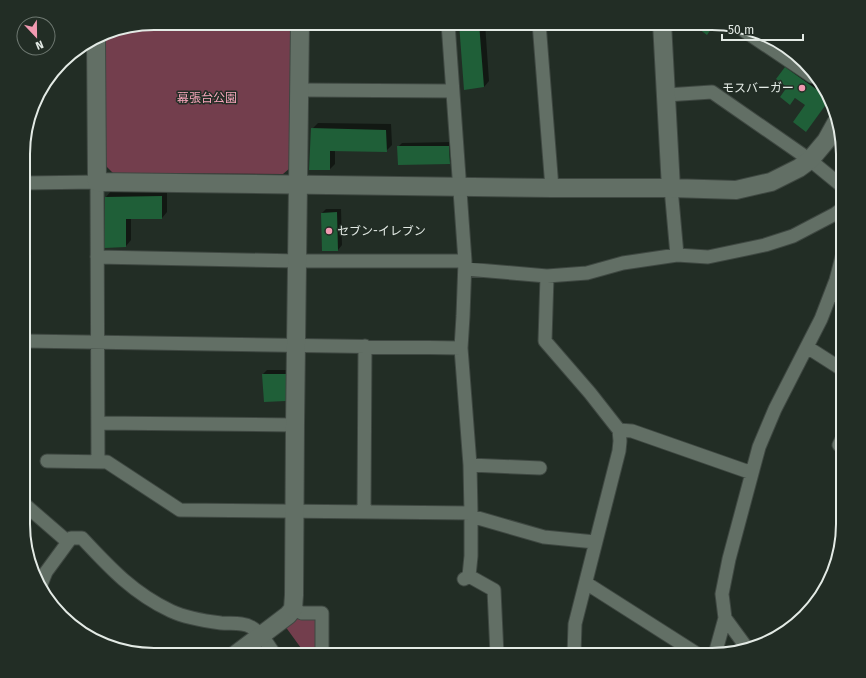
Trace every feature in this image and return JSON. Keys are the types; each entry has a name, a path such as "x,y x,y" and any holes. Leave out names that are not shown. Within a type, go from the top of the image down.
{"street":[{"path":"244,648 288,615 293,609 300,30"},
{"path":"448,30 452,91 461,187 465,265 461,348 470,465 471,514 471,556 466,578 494,590 497,648"},
{"path":"540,30 552,188"},
{"path":"662,30 671,188 677,255"},
{"path":"766,42 795,62"},
{"path":"96,45 98,462"},
{"path":"300,90 452,91"},
{"path":"666,95 712,92 810,160 836,181"},
{"path":"30,183 97,182 736,190 771,182 799,168 810,160 826,141 834,128"},
{"path":"97,257 298,260 465,265 547,276 588,272 623,263 677,255 708,257 765,245 793,236 836,213"},
{"path":"547,276 545,341 590,393 619,430 619,451 575,624 574,648"},
{"path":"717,648 725,618 722,594 729,559 759,447 775,409 821,318 836,277"},
{"path":"832,291 836,294"},
{"path":"30,341 461,348"},
{"path":"364,512 365,346"},
{"path":"807,347 836,366"},
{"path":"98,423 295,425"},
{"path":"619,430 632,431 752,473"},
{"path":"47,461 107,462 180,510 294,510 471,514 544,537 595,542"},
{"path":"470,465 540,468"},
{"path":"30,509 68,542"},
{"path":"42,577 72,538 82,538 119,577 145,597 187,617 251,627 261,635 270,648"},
{"path":"586,583 688,648"},
{"path":"293,609 302,613 322,613 322,648"},
{"path":"725,618 744,644"}],"green space":[{"name":"幕張台公園","path":"146,30 292,30 290,168 283,174 113,173 106,166 105,40 129,32"},
{"path":"297,616 316,616 318,648 301,648 285,626"}],"building":[{"path":"460,30 480,30 484,87 464,90"},
{"path":"700,30 710,30 707,35"},
{"path":"785,67 818,91 823,99 825,105 806,132 793,122 805,105 795,98 790,105 780,97 787,87 776,79"},
{"path":"311,128 386,130 387,152 330,151 330,170 309,170"},
{"path":"397,146 449,146 450,164 398,165"},
{"path":"162,196 162,219 126,219 126,247 104,248 105,197"},
{"path":"337,212 338,251 322,251 321,213"},
{"path":"262,374 286,374 286,401 264,402"}],"place":[{"name":"モスバーガー","path":"802,88"},
{"name":"セブン-イレブン","path":"329,231"}]}
